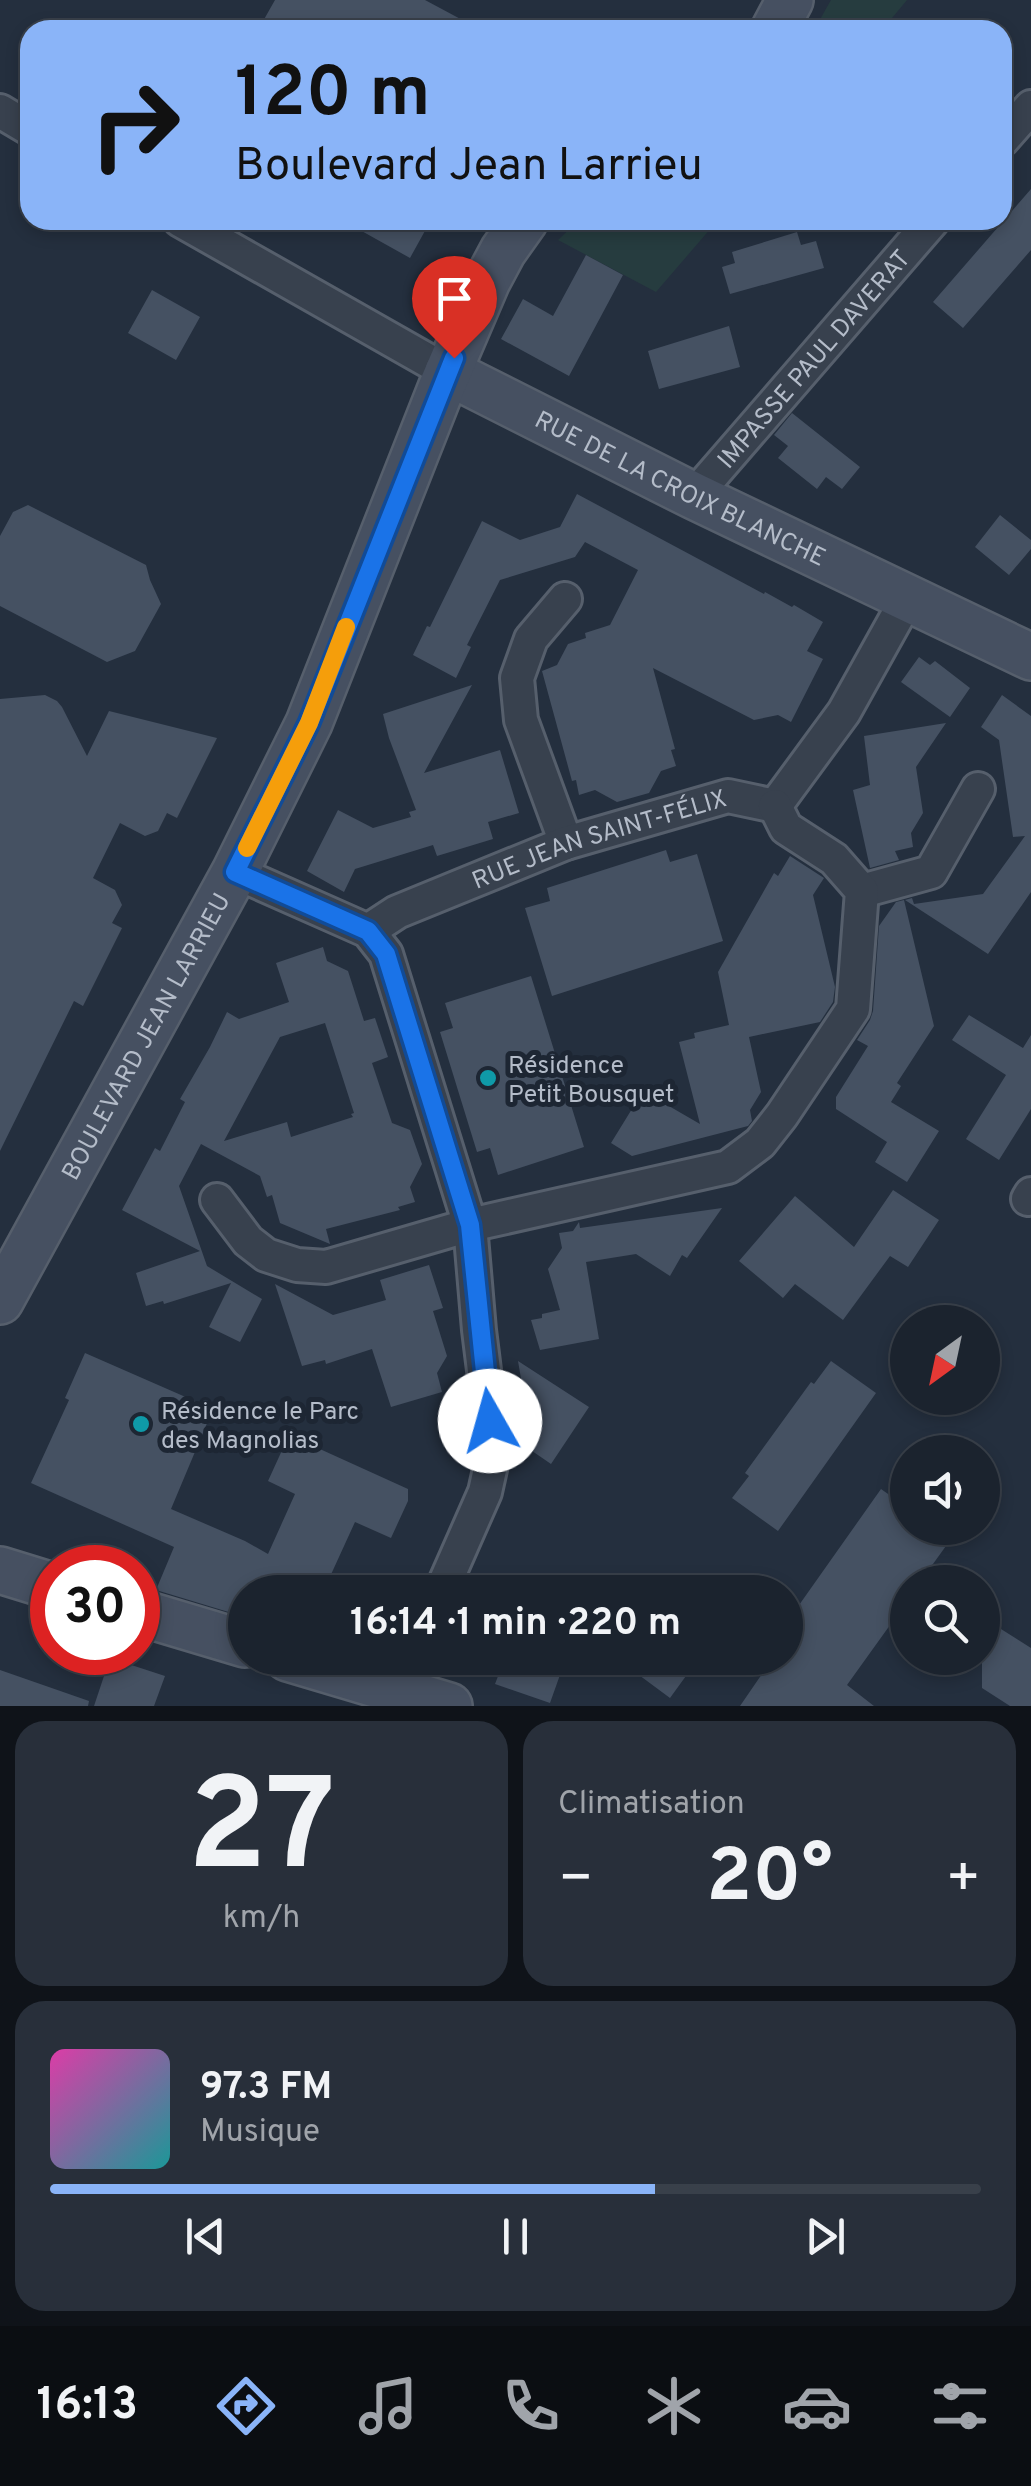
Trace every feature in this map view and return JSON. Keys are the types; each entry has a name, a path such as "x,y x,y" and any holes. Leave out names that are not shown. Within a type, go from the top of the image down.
{"street":[{"path":"1012,129 1031,107"},
{"name":"RUE DE LA CROIX BLANCHE","path":"198,230 448,372 694,496 1031,656"},
{"name":"BOULEVARD JEAN LARRIEU","path":"0,1301 235,872 309,723 448,372 487,281 518,230"},
{"name":"IMPASSE PAUL DAVERAT","path":"694,496 925,230"},
{"path":"565,599 531,639 517,678 521,720 566,843"},
{"path":"218,1200 248,1242 266,1255 296,1265 326,1267 470,1225 728,1167 760,1142 853,1008 862,891 834,859 786,828 775,806 844,712 907,599"},
{"path":"862,891 931,872 978,789"},
{"name":"RUE JEAN SAINT-FÉLIX","path":"368,931 397,912 566,843 728,796 775,806"},
{"path":"235,872 368,931 386,954 470,1225 494,1451 484,1492 448,1575"},
{"path":"0,1570 30,1579"},
{"path":"160,1619 228,1639"},
{"path":"410,1675 449,1706"}],"green space":[{"path":"831,0 907,0 890,20 820,20"},
{"path":"568,230 709,230 656,292 558,240"}],"building":[{"path":"275,0 425,0 462,20 264,20"},
{"path":"1031,189 1031,250 963,328 933,302 995,230 1012,230 1012,211"},
{"path":"360,230 425,230 410,258"},
{"path":"797,232 801,245 816,241 824,268 730,294 722,267 735,263 732,252"},
{"path":"586,255 623,275 569,376 501,339 523,299 553,316"},
{"path":"152,290 200,317 176,360 128,333"},
{"path":"729,326 740,367 659,389 648,351"},
{"path":"792,413 860,467 842,489 826,477 817,489 778,458 788,446 774,435"},
{"path":"577,494 823,622 807,651 823,659 791,722 778,715 754,720 653,668 676,766 661,771 649,793 617,802 595,790 579,795 542,671 557,665 568,644 586,638 585,633 610,625 638,570 585,542 575,557 500,580 467,645 471,647 456,678 413,655 482,521 520,540 560,527"},
{"path":"28,505 146,565 161,604 135,651 107,662 0,606 0,536 13,512"},
{"path":"1000,515 1031,540 1031,549 1009,575 975,547"},
{"path":"919,657 930,665 935,661 970,688 950,717 901,682"},
{"path":"472,685 424,773 500,750 519,813 488,822 493,839 437,856 433,845 355,869 344,892 307,871 338,810 373,828 411,817 409,812 416,810 383,714"},
{"path":"45,695 62,707 87,756 109,711 217,738 177,818 167,813 158,831 145,836 120,823 93,878 115,890 122,905 112,923 122,928 83,1006 74,1001 0,1151 0,699"},
{"path":"1002,695 1031,716 1031,892 988,954 905,900 912,898 914,904 983,894 1025,836 1013,837 999,740 981,727"},
{"path":"946,723 916,767 923,813 911,833 913,847 895,851 899,860 870,868 853,790 870,785 864,736"},
{"path":"666,850 670,862 697,854 723,941 552,996 525,908 550,901 547,888"},
{"path":"790,856 824,878 813,895 835,987 833,1002 820,1022 749,1037 761,1092 750,1110 752,1121 748,1126 632,1156 611,1143 643,1091 700,1124 679,1042 695,1038 694,1033 729,1025 718,972 774,873 778,876"},
{"path":"904,900 934,1026 897,1083 901,1086 891,1102 939,1131 907,1182 875,1162 887,1142 836,1109 836,1097 868,1046 857,1040 873,1011 879,926 896,902"},
{"path":"323,947 327,961 348,971 364,1021 375,1018 388,1057 372,1063 392,1123 410,1130 422,1164 410,1187 415,1202 398,1207 400,1210 326,1229 330,1244 280,1223 272,1195 267,1197 260,1176 201,1144 179,1186 207,1266 262,1299 240,1342 209,1327 231,1283 146,1306 136,1273 200,1251 122,1210 155,1148 160,1151 185,1102 180,1099 227,1012 239,1019 289,1002 276,963","holes":["325,1023 353,1117 291,1137 287,1122 224,1141 280,1037"]},
{"name":"Résidence Petit Bousquet","path":"531,976 584,1147 498,1175 490,1148 477,1152 440,1032 453,1028 445,1003"},
{"path":"969,1015 1023,1048 1031,1035 1031,1109 999,1160 966,1139 1006,1075 952,1040"},
{"path":"893,1190 939,1220 908,1267 890,1256 843,1320 795,1284 783,1298 739,1261 795,1196 854,1247"},
{"path":"722,1208 687,1258 682,1255 670,1276 636,1254 586,1262 599,1339 540,1350 531,1320 560,1310 548,1269 562,1248 559,1233 573,1231 579,1222 580,1228"},
{"path":"429,1265 443,1308 433,1311 447,1356 437,1373 442,1392 391,1407 372,1349 326,1364 325,1360 302,1366 275,1284 333,1315 386,1300 380,1280"},
{"path":"85,1353 213,1409 171,1509 268,1554 295,1494 268,1481 289,1435 408,1489 408,1501 391,1538 355,1522 331,1575 228,1575 228,1612 160,1591 160,1580 174,1547 31,1483 69,1400 65,1398"},
{"path":"518,1361 589,1407 551,1464 519,1442 529,1426"},
{"path":"831,1361 876,1393 778,1531 732,1498 749,1476 745,1473 811,1382 814,1384"},
{"path":"881,1489 890,1495 890,1545 947,1545 932,1565 890,1565 890,1625 847,1685 874,1706 740,1706 761,1675 803,1675 803,1599"},
{"path":"1000,1628 1031,1648 1031,1706 1010,1706 982,1688 982,1675 1000,1675"},
{"path":"0,1670 89,1701 88,1706 0,1706"},
{"path":"104,1675 165,1676 154,1706 94,1706"},
{"path":"498,1675 560,1675 550,1703 495,1684"},
{"path":"639,1675 687,1675 670,1698"}],"slow traffic":[{"path":"247,848 309,723 346,627"}],"place":[{"name":"Résidence Petit Bousquet","path":"488,1078"},
{"name":"Résidence le Parc des Magnolias","path":"141,1424"}],"route":[{"path":"454,358 309,723 235,872 368,931 386,954 470,1225 490,1421"}]}
